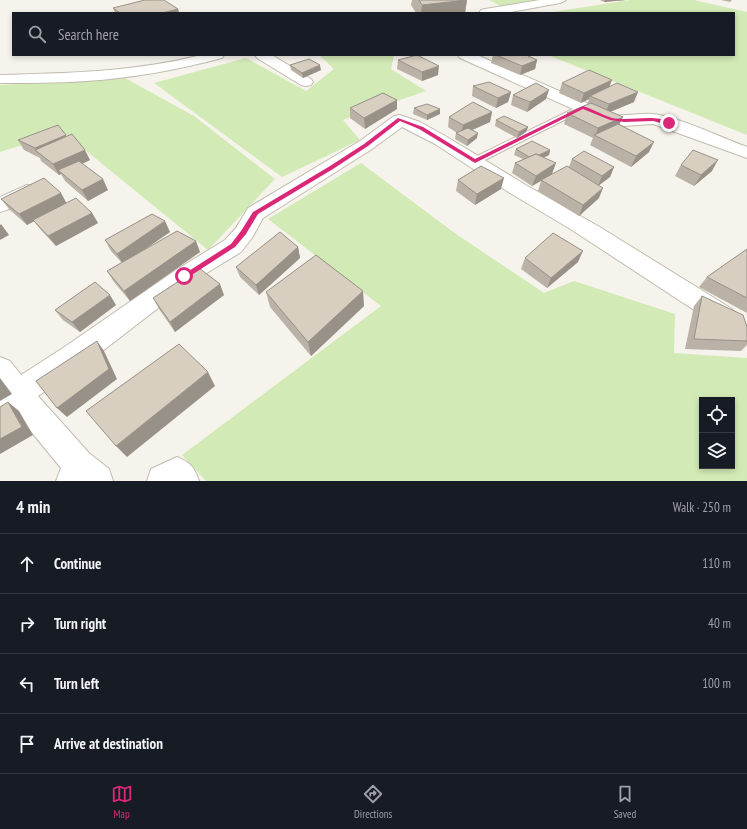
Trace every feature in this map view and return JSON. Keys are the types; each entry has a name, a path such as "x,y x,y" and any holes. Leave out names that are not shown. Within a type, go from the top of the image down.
{"street":[{"path":"485,0 502,10"},
{"path":"491,12 560,0"},
{"path":"0,79 96,77 189,63 214,56"},
{"path":"264,56 306,82"},
{"path":"466,56 610,119 624,121 653,120 669,123 747,153"},
{"path":"9,400 73,357 184,276 233,246 244,232 255,213 332,168 400,120 421,128 589,231 659,277 741,327"},
{"path":"0,205 27,191"},
{"path":"0,370 9,400 82,475"},
{"path":"163,481 177,473 183,481"}],"lane":[{"path":"475,161 583,108"}],"green space":[{"path":"489,0 538,0 540,1 504,8"},
{"path":"630,0 694,0 747,12 747,135 550,56 735,56 735,12 552,12"},
{"path":"320,56 394,56 391,69 426,91 343,120 360,140 282,177 154,83 246,58 306,91 334,69"},
{"path":"125,78 194,116 275,179 208,250 63,132 0,152 0,85"},
{"path":"361,163 456,234 544,293 574,281 675,314 674,353 747,358 747,481 206,481 182,455 381,306 268,219"}],"building":[{"path":"145,0 164,0 178,9 166,12 119,12 113,8"},
{"path":"419,0 467,0 422,5"},
{"path":"419,56 439,66 422,72 398,60"},
{"path":"498,56 528,56 537,60 522,66"},
{"path":"309,59 320,65 302,73 290,65"},
{"path":"589,70 612,80 584,93 562,83"},
{"path":"489,82 511,92 498,98 473,86"},
{"path":"536,83 549,90 530,102 513,95"},
{"path":"617,83 638,92 609,104 590,96"},
{"path":"383,93 397,100 364,118 350,108"},
{"path":"473,102 492,112 463,125 449,117"},
{"path":"591,103 623,117 598,128 567,113"},
{"path":"427,104 440,109 427,115 414,108"},
{"path":"504,116 528,127 519,132 496,120"},
{"path":"618,124 654,142 636,156 594,135"},
{"path":"58,125 66,135 35,148 18,140"},
{"path":"468,128 478,133 468,140 456,133"},
{"path":"72,134 85,150 53,164 35,150"},
{"path":"532,141 550,150 539,155 536,154 529,157 516,149"},
{"path":"693,150 718,160 701,175 681,165"},
{"path":"584,151 614,167 602,176 572,159"},
{"path":"536,154 556,163 536,176 515,163"},
{"path":"79,161 103,179 82,190 58,170"},
{"path":"481,166 504,178 477,194 458,180"},
{"path":"567,166 603,188 583,205 541,180"},
{"path":"44,178 61,193 19,214 1,199"},
{"path":"76,198 92,213 48,236 33,220"},
{"path":"152,214 165,221 117,254 105,240"},
{"path":"177,231 196,241 124,291 107,271"},
{"path":"280,232 298,247 256,285 236,267"},
{"path":"553,233 583,251 551,278 525,258"},
{"path":"747,249 747,298 707,277"},
{"path":"316,255 363,291 308,342 266,292"},
{"path":"199,268 220,284 170,322 153,298"},
{"path":"95,282 110,295 72,322 55,310"},
{"path":"702,296 743,315 747,327 747,341 694,339"},
{"path":"97,341 109,369 57,408 36,381"},
{"path":"179,344 208,372 116,446 86,411"},
{"path":"8,402 22,427 0,439 0,407"}],"route":[{"path":"184,276 233,246 244,232 255,213 332,168 400,120 421,128 475,161 583,108 610,119 624,121 653,120 669,123"}]}
